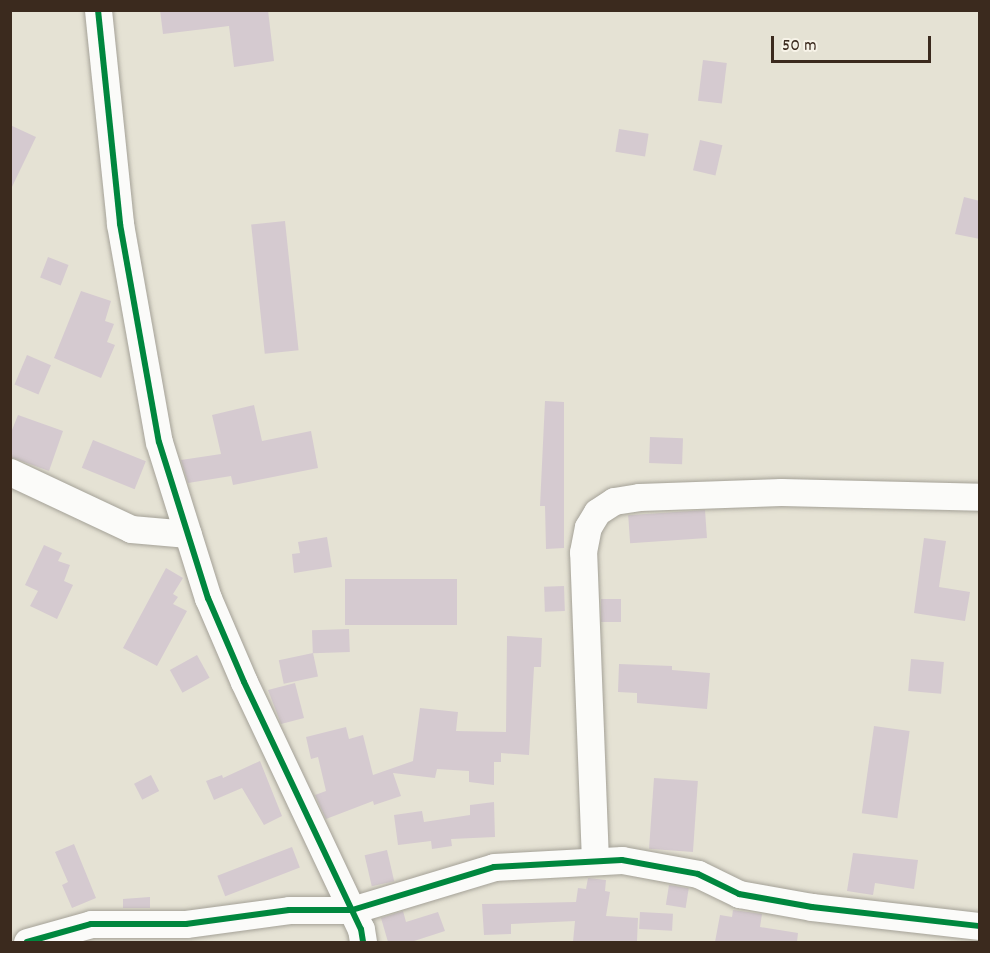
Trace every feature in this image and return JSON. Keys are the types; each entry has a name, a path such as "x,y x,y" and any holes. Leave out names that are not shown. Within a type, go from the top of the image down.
{"street":[{"path":"98,10 124,248 159,442 208,598 244,682 352,910 363,942"},
{"path":"10,472 131,530 188,534"},
{"path":"595,861 583,552 588,527 597,512 614,501 639,497 781,492 980,497"},
{"path":"27,942 90,924 186,924 289,910 352,910 494,867 622,860 698,874 739,894 812,907 980,926"}],"building":[{"path":"160,10 268,10 274,61 234,67 229,26 163,34"},
{"path":"703,60 727,63 722,104 698,101"},
{"path":"10,125 36,137 10,191"},
{"path":"619,129 649,134 645,156 615,152"},
{"path":"700,140 722,145 715,175 693,170"},
{"path":"964,197 980,201 980,239 955,234"},
{"path":"285,221 299,350 265,354 251,225"},
{"path":"48,257 69,265 61,285 40,278"},
{"path":"81,291 111,301 105,321 114,324 107,342 115,345 101,378 54,358"},
{"path":"27,355 51,365 38,395 14,384"},
{"path":"545,401 564,402 564,548 546,549 545,506 540,506"},
{"path":"254,405 262,441 311,431 318,468 233,485 231,476 188,483 181,460 221,454 212,415"},
{"path":"18,415 63,431 49,471 10,457 10,435"},
{"path":"650,437 683,438 682,464 649,463"},
{"path":"93,440 146,461 135,489 82,468"},
{"path":"705,510 707,538 630,543 628,515"},
{"path":"327,537 332,567 294,573 292,554 300,553 298,542"},
{"path":"924,538 946,541 939,587 970,592 965,621 914,613"},
{"path":"44,545 62,553 58,561 70,565 64,581 73,585 57,619 30,606 38,591 25,585"},
{"path":"166,568 183,578 173,594 178,597 173,604 187,611 157,666 123,648"},
{"path":"345,579 457,579 457,625 345,625"},
{"path":"564,586 565,611 545,612 544,587"},
{"path":"601,599 621,599 621,622 601,622"},
{"path":"349,629 350,652 313,653 312,630"},
{"path":"507,636 542,638 541,667 534,667 529,755 501,753 501,762 494,762 494,785 469,782 469,771 437,769 435,778 393,773 401,796 374,805 373,801 326,819 315,795 326,791 318,757 311,759 306,737 346,727 349,739 363,735 373,775 413,761 420,708 458,712 456,731 506,732"},
{"path":"313,653 318,676 284,684 279,660"},
{"path":"197,655 210,678 182,693 170,670"},
{"path":"911,659 944,662 941,694 908,691"},
{"path":"619,664 672,666 672,670 710,673 707,709 637,703 637,693 618,692"},
{"path":"295,683 304,718 281,724 268,690"},
{"path":"874,726 910,731 897,818 862,813"},
{"path":"260,761 282,816 264,825 242,788 214,800 206,781 222,775 223,778"},
{"path":"151,775 159,791 142,800 134,784"},
{"path":"654,778 698,781 693,852 649,849"},
{"path":"494,802 495,837 451,839 452,846 432,849 431,841 398,845 394,815 422,811 424,822 470,815 470,805"},
{"path":"74,844 96,898 72,908 62,885 68,882 55,852"},
{"path":"292,847 300,868 225,896 217,876"},
{"path":"387,850 394,881 372,886 365,855"},
{"path":"853,853 918,860 914,889 875,883 873,895 847,891"},
{"path":"588,878 606,880 605,891 610,892 606,916 638,918 637,941 573,942 575,921 511,924 511,934 484,935 482,904 576,902 578,888 586,889"},
{"path":"669,885 689,888 686,908 666,905"},
{"path":"150,897 150,908 123,908 123,899"},
{"path":"733,910 762,914 760,927 798,933 797,942 715,942 720,915 732,917"},
{"path":"403,911 406,922 438,912 445,931 411,942 388,942 381,918"},
{"path":"640,912 673,914 672,931 639,929"}],"cycle path":[{"path":"98,10 120,224 159,442 208,598 244,682 361,929 363,942"},
{"path":"27,942 91,924 186,924 289,910 352,910 494,867 622,860 698,874 739,894 812,907 980,926"}]}
